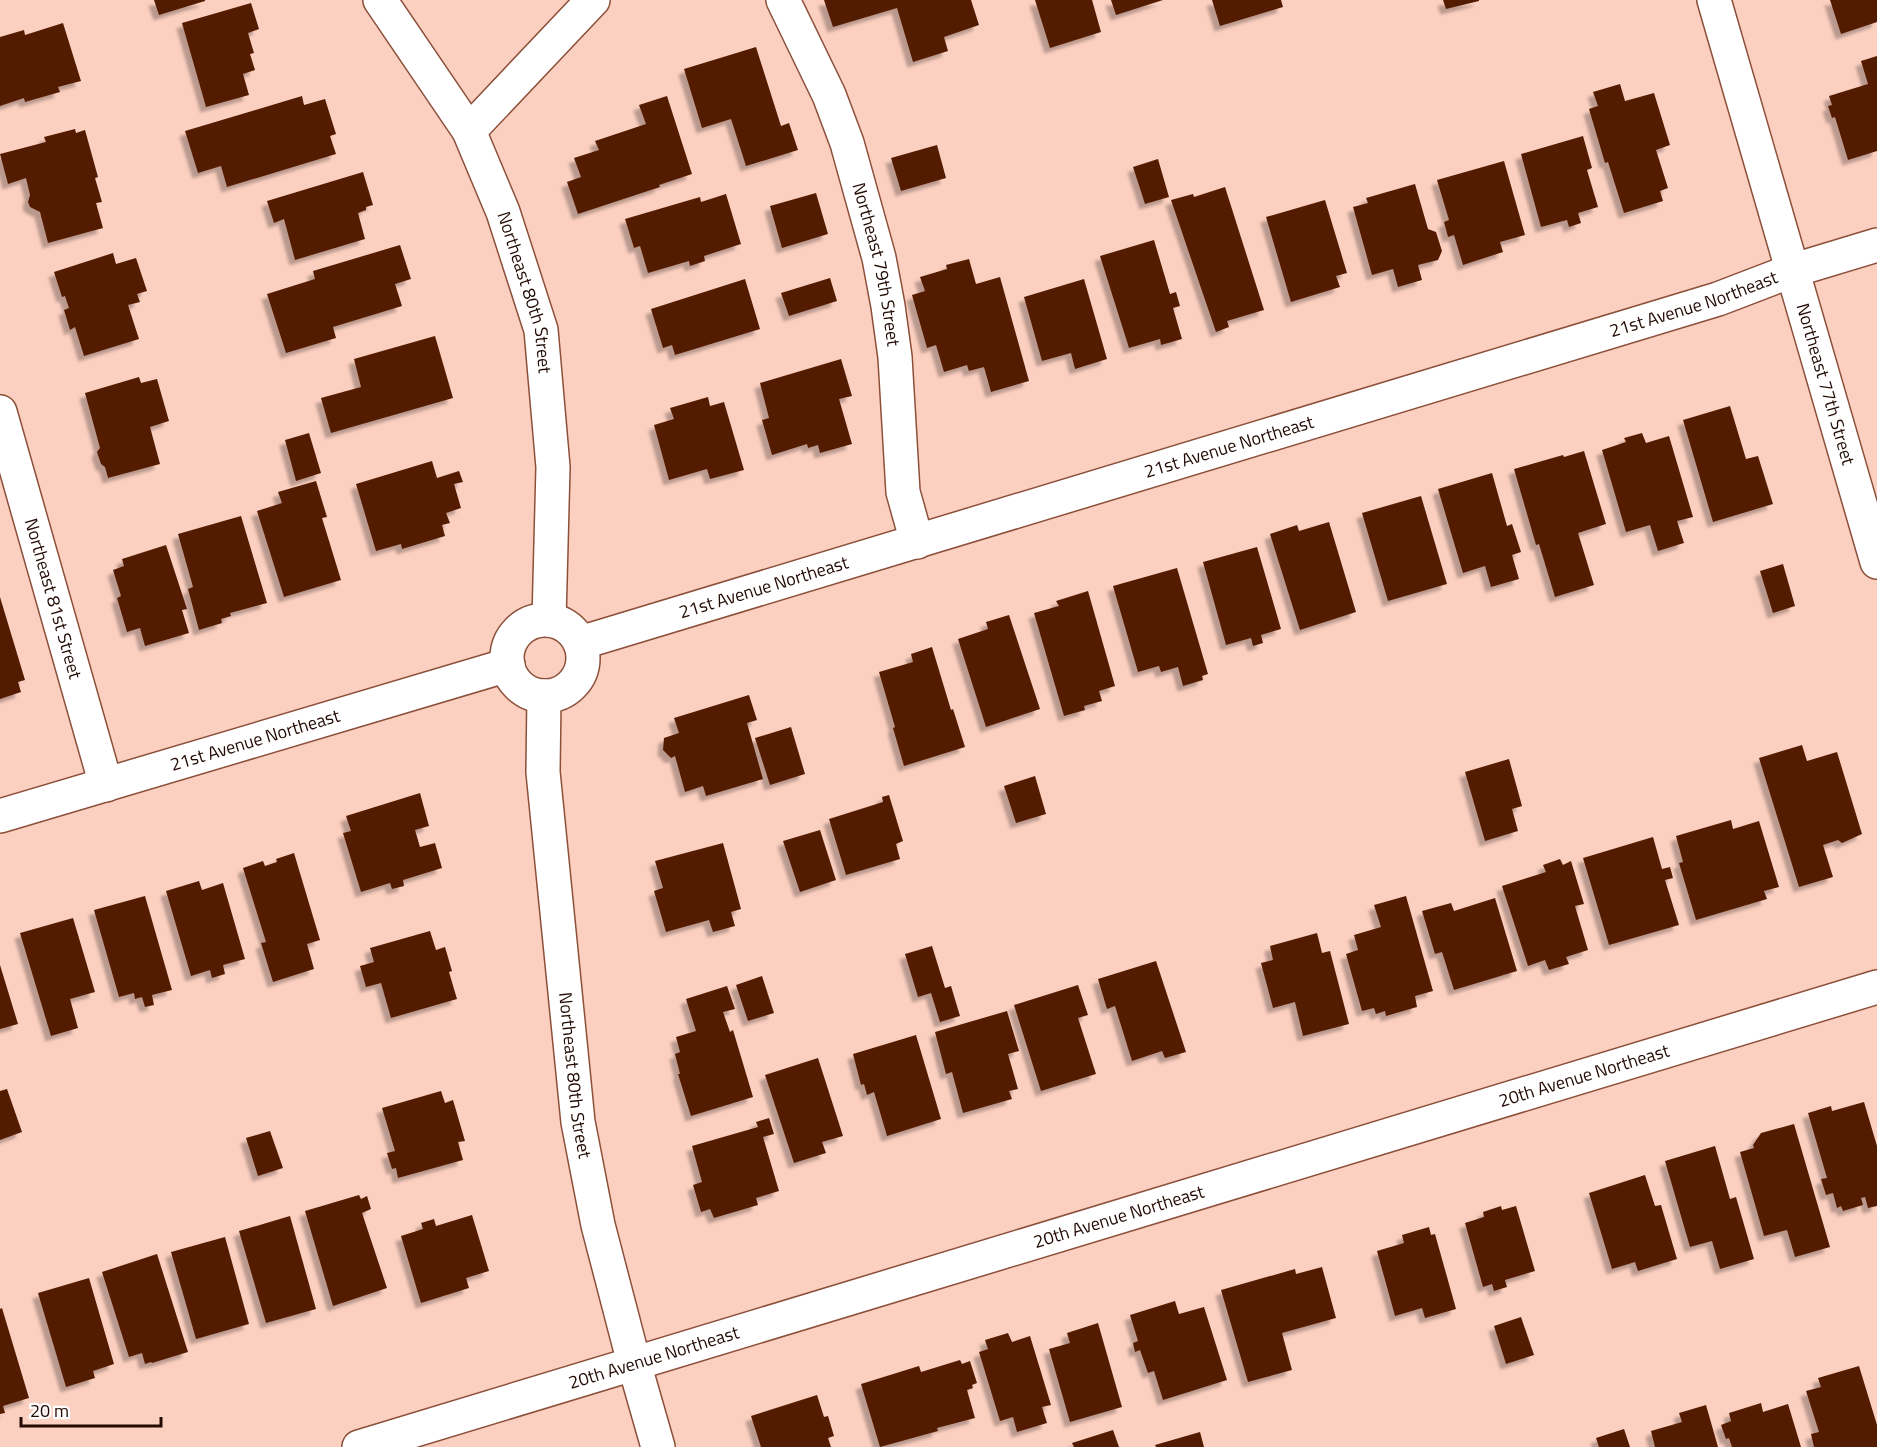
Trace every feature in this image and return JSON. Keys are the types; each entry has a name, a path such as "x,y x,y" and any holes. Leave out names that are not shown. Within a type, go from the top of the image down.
{"street":[{"name":"Northeast 80th Street","path":"380,0 469,131 503,212 541,330 553,467 549,620"},
{"path":"469,131 593,0"},
{"name":"Northeast 79th Street","path":"783,0 829,95 847,143 879,258 895,357 903,492 917,542"},
{"name":"Northeast 77th Street","path":"1714,0 1877,562"},
{"name":"21st Avenue Northeast","path":"580,643 1718,300 1791,271 1877,245"},
{"name":"Northeast 81st Street","path":"0,412 106,784"},
{"path":"537,620 562,623 573,630 580,643 583,665 579,677 560,694 535,695 523,690 514,681 508,665 509,645 515,633 525,625 537,620"},
{"name":"21st Avenue Northeast","path":"0,816 508,665"},
{"name":"Northeast 80th Street","path":"544,696 543,772 578,1122 598,1225 658,1447"},
{"name":"20th Avenue Northeast","path":"359,1447 1877,987"}],"building":[{"path":"154,0 205,0 205,1 159,15"},
{"path":"824,0 971,0 979,25 944,37 948,51 913,62 897,8 833,27"},
{"path":"1035,0 1092,0 1101,32 1050,48"},
{"path":"1111,0 1163,0 1116,15"},
{"path":"1212,0 1281,0 1283,7 1220,26"},
{"path":"1443,0 1479,0 1479,1 1446,9"},
{"path":"1830,0 1877,0 1877,22 1841,34"},
{"path":"251,3 259,29 248,33 254,53 250,54 255,70 243,74 249,95 206,107 182,23"},
{"path":"63,23 81,81 58,87 60,92 25,102 24,98 0,106 0,37 24,30 25,35"},
{"path":"756,47 781,126 789,123 798,150 746,166 731,119 702,128 684,69"},
{"path":"1877,56 1877,151 1848,160 1835,117 1832,118 1828,106 1832,105 1829,96 1868,84 1861,61"},
{"path":"1620,84 1625,101 1654,93 1670,145 1656,150 1668,188 1660,191 1663,201 1624,213 1608,162 1605,163 1589,109 1598,106 1593,92"},
{"path":"302,96 304,105 325,99 336,134 330,136 336,154 227,187 221,166 198,173 185,131"},
{"path":"667,96 692,174 578,214 567,182 581,177 574,158 599,150 595,141 646,124 639,105"},
{"path":"75,129 76,133 85,130 98,177 95,178 102,202 96,203 103,228 48,243 40,212 30,207 28,202 30,195 26,178 8,184 0,154 46,142 44,137"},
{"path":"1583,136 1592,168 1587,170 1598,207 1578,213 1581,223 1569,227 1567,220 1541,227 1521,154"},
{"path":"937,145 946,178 901,191 891,158"},
{"path":"1158,159 1169,197 1145,204 1133,167"},
{"path":"1504,161 1525,235 1500,242 1503,252 1463,265 1454,235 1448,237 1444,222 1449,220 1437,180"},
{"path":"363,172 373,205 358,213 365,239 295,260 284,219 274,223 267,201"},
{"path":"1415,184 1428,229 1436,232 1442,251 1438,260 1418,265 1422,280 1398,287 1393,269 1372,275 1353,207 1368,203 1366,198"},
{"path":"1225,187 1264,310 1227,321 1229,327 1216,332 1171,200 1193,194 1194,197"},
{"path":"816,193 828,234 782,248 770,206"},
{"path":"726,194 741,244 704,256 705,261 690,266 689,261 648,273 640,246 634,248 625,219 700,197 701,202"},
{"path":"1325,200 1347,273 1336,276 1340,287 1291,302 1266,217"},
{"path":"1154,240 1170,294 1176,292 1180,306 1173,308 1182,339 1161,345 1160,339 1129,348 1100,256"},
{"path":"400,245 411,279 395,284 402,306 333,327 336,338 286,353 267,294 315,279 313,271"},
{"path":"113,253 116,264 136,258 147,291 137,294 140,302 128,305 139,339 84,356 75,327 70,330 64,310 69,308 65,296 62,297 54,272"},
{"path":"969,259 976,284 1000,277 1029,381 991,392 984,367 969,371 967,365 944,372 936,345 927,348 912,295 925,291 920,277 947,269 946,265"},
{"path":"830,278 837,301 789,316 781,293"},
{"path":"745,279 760,329 675,355 672,345 663,348 651,309"},
{"path":"1084,279 1107,359 1075,369 1071,353 1042,361 1024,297"},
{"path":"435,336 453,398 331,433 321,398 361,387 354,359"},
{"path":"841,359 852,396 839,399 852,444 820,453 818,445 808,448 807,444 772,455 762,420 769,418 760,383"},
{"path":"139,377 141,383 157,379 169,421 150,427 160,464 108,478 97,452 100,448 85,393"},
{"path":"708,397 710,406 724,402 744,470 710,479 707,469 669,480 654,425 674,419 670,408"},
{"path":"1730,406 1746,459 1758,456 1773,504 1713,522 1683,420"},
{"path":"309,433 321,473 296,481 285,440"},
{"path":"1642,433 1646,443 1669,436 1693,517 1677,521 1684,543 1658,551 1650,525 1626,532 1602,450 1626,442 1624,438"},
{"path":"1584,451 1606,524 1578,533 1594,585 1555,597 1539,544 1536,545 1514,469"},
{"path":"432,461 437,478 459,471 463,482 454,484 461,508 446,513 450,523 442,525 445,536 402,549 401,544 376,551 356,484"},
{"path":"1492,473 1507,526 1512,524 1521,552 1512,555 1519,579 1491,587 1485,566 1463,573 1438,489"},
{"path":"316,481 327,517 322,518 341,580 284,597 257,511 282,503 278,492"},
{"path":"1421,496 1447,584 1388,601 1362,513"},
{"path":"241,516 267,603 230,613 231,616 221,619 222,623 199,630 188,589 193,587 178,534"},
{"path":"1329,522 1356,612 1300,630 1270,534 1297,525 1299,531"},
{"path":"166,545 187,609 182,610 189,633 145,646 140,628 127,632 117,598 121,596 113,570 124,566 122,559"},
{"path":"1257,547 1281,629 1261,635 1263,643 1253,646 1251,638 1226,645 1203,562"},
{"path":"1783,564 1795,606 1773,613 1760,571"},
{"path":"1177,568 1208,674 1202,676 1203,680 1183,686 1178,667 1161,672 1159,666 1138,672 1113,586"},
{"path":"1088,591 1115,686 1099,691 1102,701 1084,706 1085,710 1064,716 1034,613 1059,606 1056,601"},
{"path":"0,597 25,680 18,682 21,692 0,699"},
{"path":"1009,615 1040,709 986,727 958,639 988,629 986,622"},
{"path":"932,647 965,747 904,766 879,672 913,662 911,654"},
{"path":"749,695 757,720 747,723 763,779 706,796 703,786 685,792 675,756 671,758 663,750 664,738 679,733 674,718"},
{"path":"791,727 805,774 770,785 755,738"},
{"path":"1802,745 1807,761 1837,752 1862,834 1842,843 1838,840 1823,845 1833,877 1799,887 1759,758"},
{"path":"1509,759 1522,806 1512,809 1518,831 1485,841 1465,772"},
{"path":"1035,776 1046,814 1016,823 1004,786"},
{"path":"420,793 429,826 415,830 420,847 435,843 442,868 403,880 404,886 392,889 390,883 361,892 343,833 351,831 346,816"},
{"path":"889,795 903,841 896,844 900,859 846,875 829,819 883,802 882,797"},
{"path":"1731,820 1733,829 1759,821 1779,887 1764,891 1767,899 1696,920 1679,863 1683,862 1676,836"},
{"path":"820,830 836,880 800,892 783,841"},
{"path":"1653,837 1662,869 1670,867 1673,878 1665,880 1679,925 1609,945 1583,858"},
{"path":"723,843 741,909 731,912 735,926 713,932 709,920 666,932 654,891 663,888 655,861"},
{"path":"294,853 320,940 307,944 314,969 273,982 261,943 266,942 243,868 263,861 265,866 277,862 276,859"},
{"path":"1560,859 1563,865 1571,861 1584,904 1575,906 1588,950 1566,957 1569,964 1549,970 1545,960 1528,966 1502,886 1546,872 1543,865"},
{"path":"199,881 202,890 223,883 245,959 223,965 225,974 212,978 210,970 191,976 166,891"},
{"path":"145,896 172,990 152,995 154,1005 145,1007 142,997 135,999 134,993 119,997 94,910"},
{"path":"1406,896 1433,991 1415,996 1417,1007 1386,1016 1385,1011 1376,1014 1374,1008 1362,1011 1346,954 1358,950 1354,935 1381,927 1374,905"},
{"path":"1495,898 1517,971 1454,990 1442,952 1435,954 1422,911 1451,903 1454,911"},
{"path":"73,918 95,992 70,999 78,1028 51,1036 20,933"},
{"path":"430,931 436,950 445,947 457,999 391,1018 381,983 366,987 360,966 374,962 370,948"},
{"path":"1317,933 1322,953 1330,951 1349,1024 1303,1036 1295,1002 1273,1008 1261,963 1273,960 1270,946"},
{"path":"932,946 945,988 951,986 960,1016 940,1022 931,993 918,997 905,954"},
{"path":"1156,961 1186,1052 1165,1058 1162,1051 1132,1061 1115,1006 1107,1009 1098,979"},
{"path":"0,965 18,1024 0,1029"},
{"path":"762,976 774,1013 748,1021 736,985"},
{"path":"1078,985 1088,1015 1078,1018 1096,1074 1041,1091 1014,1005"},
{"path":"727,986 735,1009 723,1012 730,1032 733,1030 753,1097 691,1116 678,1074 680,1074 675,1054 680,1052 676,1037 696,1031 686,999"},
{"path":"1007,1011 1019,1051 1008,1054 1018,1089 1009,1091 1012,1099 963,1113 952,1072 946,1074 935,1032"},
{"path":"916,1035 941,1119 887,1136 874,1092 867,1095 864,1084 861,1085 853,1054"},
{"path":"818,1058 843,1136 822,1142 826,1153 794,1163 765,1075"},
{"path":"7,1089 22,1132 0,1140 0,1091"},
{"path":"441,1091 445,1103 453,1100 465,1141 458,1142 463,1160 398,1178 396,1168 392,1169 387,1153 395,1151 382,1108"},
{"path":"1864,1102 1877,1146 1877,1206 1868,1208 1865,1197 1861,1198 1863,1205 1843,1211 1841,1206 1837,1208 1833,1193 1826,1195 1821,1179 1827,1178 1808,1113 1831,1106 1832,1111"},
{"path":"769,1118 774,1134 763,1137 779,1191 756,1198 758,1205 714,1218 710,1209 701,1212 693,1185 702,1182 692,1146 758,1127 756,1122"},
{"path":"1794,1124 1830,1247 1795,1257 1787,1230 1764,1236 1740,1152 1754,1148 1753,1145 1761,1133"},
{"path":"270,1131 283,1168 258,1176 246,1138"},
{"path":"1715,1146 1730,1199 1736,1197 1754,1259 1720,1269 1712,1241 1690,1247 1665,1161"},
{"path":"1645,1175 1655,1206 1661,1205 1677,1259 1638,1271 1635,1262 1612,1269 1589,1193"},
{"path":"359,1195 361,1199 367,1196 371,1209 362,1213 387,1288 333,1306 305,1211"},
{"path":"1501,1206 1502,1210 1516,1206 1535,1271 1505,1280 1507,1287 1494,1291 1492,1284 1483,1287 1465,1223 1484,1217 1483,1212"},
{"path":"472,1215 489,1271 466,1278 469,1288 421,1303 401,1236 423,1229 421,1223 434,1219 436,1226"},
{"path":"290,1216 316,1309 266,1323 239,1231"},
{"path":"1429,1227 1431,1235 1435,1234 1456,1309 1425,1318 1422,1308 1395,1316 1377,1251 1404,1243 1402,1235"},
{"path":"225,1237 249,1324 196,1339 171,1252"},
{"path":"157,1254 188,1352 145,1364 142,1353 129,1357 102,1272"},
{"path":"1322,1267 1336,1318 1282,1333 1292,1370 1248,1382 1221,1290 1295,1269 1296,1274"},
{"path":"89,1278 114,1364 93,1371 95,1378 66,1387 38,1293"},
{"path":"1175,1301 1179,1314 1204,1307 1227,1380 1163,1400 1154,1371 1148,1373 1140,1350 1135,1352 1133,1343 1138,1341 1130,1315"},
{"path":"2,1308 29,1398 3,1406 5,1413 0,1414 0,1309"},
{"path":"1521,1317 1534,1355 1506,1364 1494,1326"},
{"path":"1098,1323 1122,1407 1070,1422 1049,1349 1070,1343 1067,1333"},
{"path":"1008,1333 1012,1342 1030,1336 1051,1405 1042,1407 1047,1423 1017,1432 1013,1417 1000,1421 979,1352 988,1349 985,1340"},
{"path":"960,1360 962,1364 970,1361 977,1383 972,1385 973,1388 967,1390 975,1418 880,1447 861,1384 919,1366 921,1372"},
{"path":"1859,1366 1877,1425 1877,1447 1814,1447 1811,1434 1819,1432 1806,1391 1821,1387 1818,1378"},
{"path":"817,1395 824,1417 828,1416 834,1436 828,1438 831,1447 761,1447 751,1416"},
{"path":"1761,1403 1763,1412 1788,1404 1801,1447 1732,1447 1721,1425 1731,1421 1729,1413"},
{"path":"1706,1405 1718,1447 1655,1447 1651,1431 1682,1422 1679,1413"},
{"path":"1624,1429 1630,1447 1599,1447 1596,1438"},
{"path":"1113,1430 1119,1447 1074,1447 1072,1443"},
{"path":"1200,1432 1204,1447 1156,1447 1155,1445"}]}
